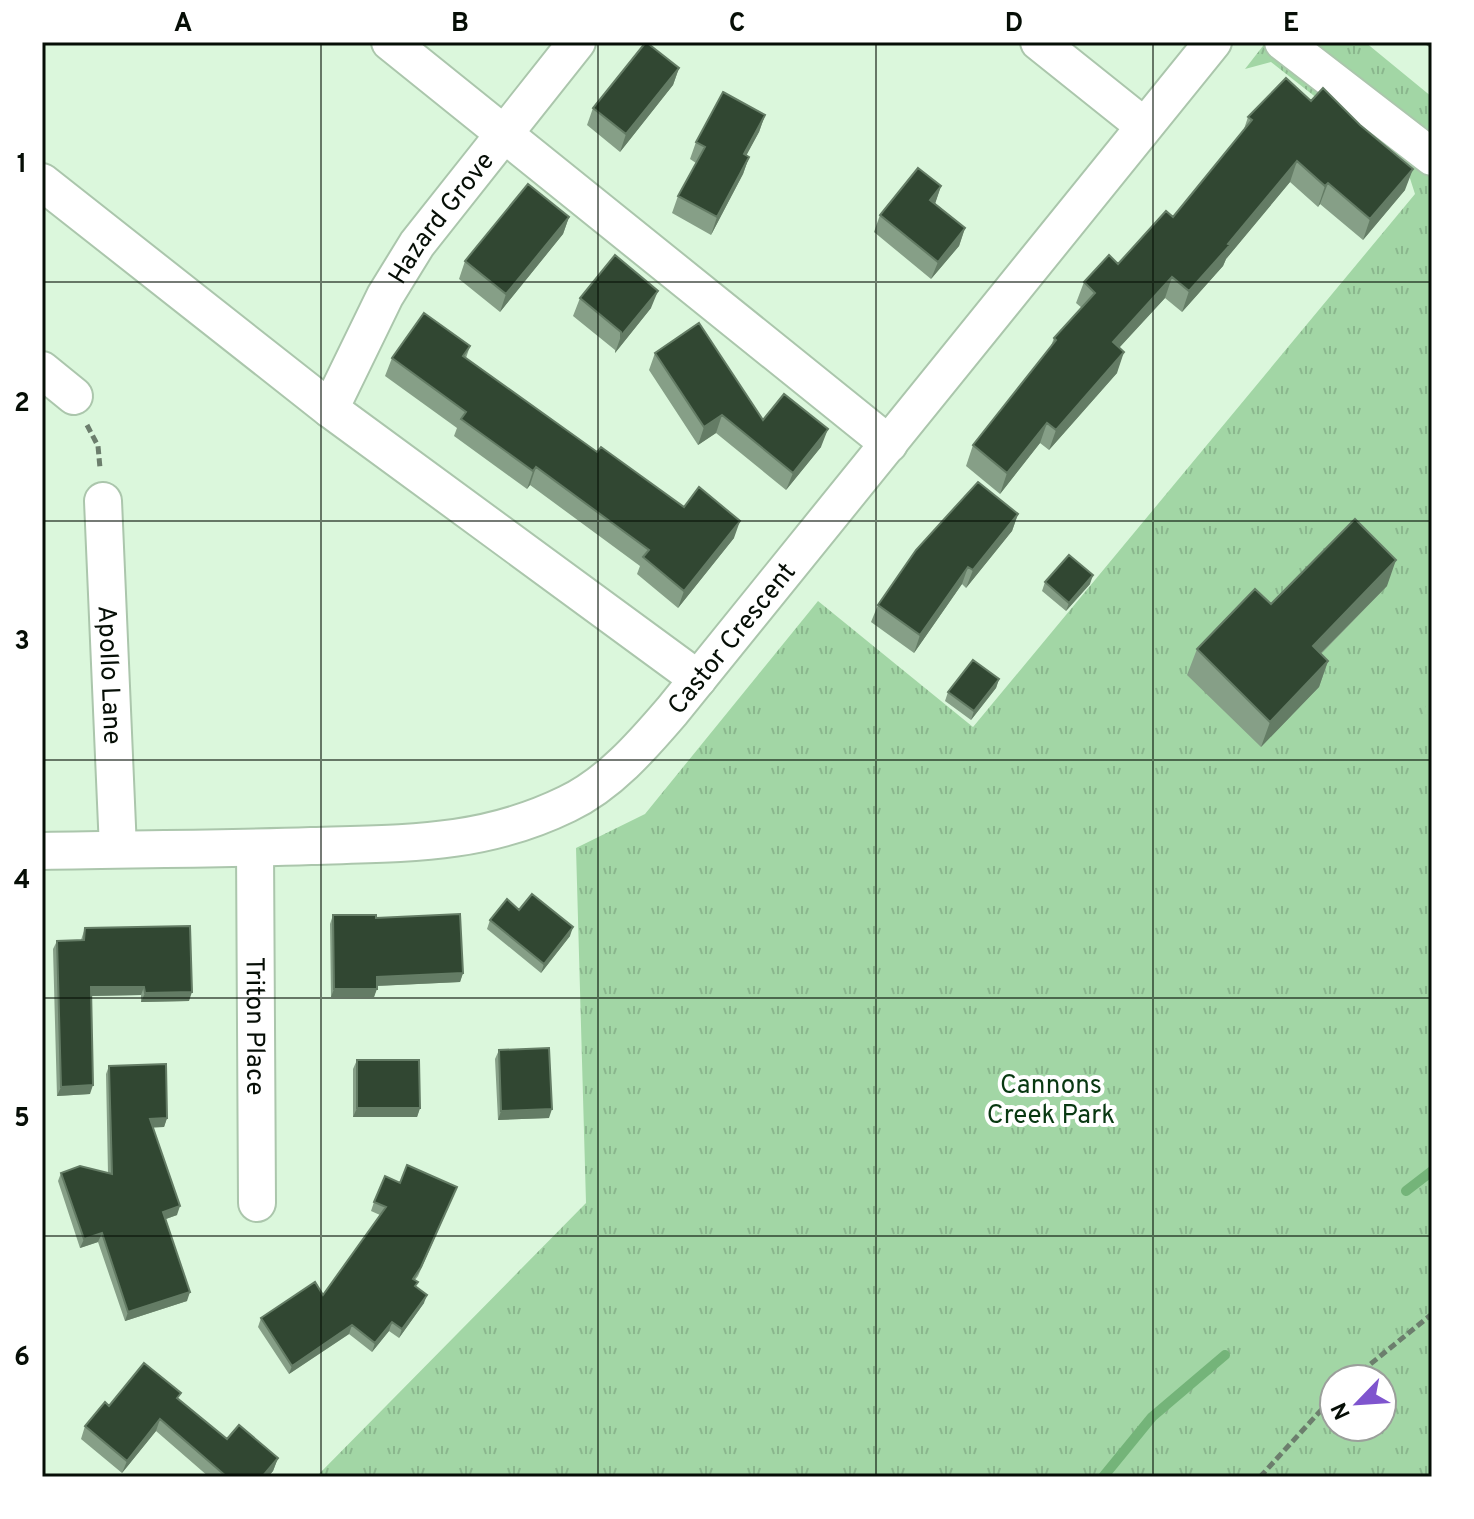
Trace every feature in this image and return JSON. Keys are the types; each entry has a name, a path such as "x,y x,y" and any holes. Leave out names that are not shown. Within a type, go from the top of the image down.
{"street":[{"path":"390,42 889,444"},
{"name":"Hazard Grove","path":"330,409 385,296 409,257 577,42"},
{"path":"1039,42 1144,126"},
{"name":"Castor Crescent","path":"42,851 403,844 465,838 518,825 570,803 613,772 643,745 1213,42"},
{"path":"1283,42 1432,157"},
{"path":"42,182 330,409 698,679"},
{"path":"42,370 74,396"},
{"name":"Apollo Lane","path":"103,501 118,849"},
{"name":"Triton Place","path":"255,848 257,1203"}],"path":[{"path":"74,396 98,446 103,501"},
{"path":"1372,1363 1432,1314"},
{"path":"1260,1477 1318,1414"}],"green space":[{"name":"Cannons Creek Park","path":"1266,42 1365,42 1432,97 1432,1477 316,1477 586,1203 576,848 645,814 818,601 973,727 1415,194 1407,169 1271,62 1245,69"},
{"path":"1432,661 1432,743 1420,741"}],"building":[{"path":"646,42 679,68 626,134 593,108"},
{"path":"1286,78 1311,101 1323,88 1360,125 1413,169 1370,219 1297,161 1189,291 1172,277 1113,342 1124,352 1056,430 1047,423 1007,473 973,445 1056,340 1054,338 1095,293 1084,282 1109,255 1118,264 1166,211 1173,217 1252,120 1248,117"},
{"path":"723,92 765,115 744,154 749,157 717,217 678,196 705,147 696,142"},
{"path":"918,168 941,186 930,200 965,228 938,262 880,215"},
{"path":"528,184 569,217 506,294 465,261"},
{"path":"615,255 658,291 621,336 621,332 580,298"},
{"path":"424,313 470,346 463,356 597,452 601,447 684,507 699,487 740,521 684,591 643,557 649,550 536,467 533,471 461,419 466,412 392,358"},
{"path":"699,323 763,420 784,394 828,429 793,473 722,415 704,427 655,353"},
{"path":"978,482 1018,514 973,570 968,567 920,635 878,605 916,550"},
{"path":"1355,519 1396,560 1313,646 1328,661 1270,722 1197,649 1255,589 1271,604"},
{"path":"1069,555 1093,575 1069,603 1045,582"},
{"path":"973,660 999,679 974,711 948,692"},
{"path":"532,894 573,927 544,964 490,920 507,899 519,910"},
{"path":"460,914 463,973 377,977 377,989 334,989 333,915 376,915 376,918"},
{"path":"190,926 192,992 145,993 144,987 91,987 93,1085 61,1087 57,941 84,940 85,928"},
{"path":"549,1048 552,1109 501,1111 499,1050"},
{"path":"357,1060 419,1060 420,1108 357,1108"},
{"path":"166,1064 167,1118 150,1119 180,1206 163,1212 190,1292 128,1312 102,1233 84,1239 61,1173 80,1166 112,1174 109,1066"},
{"path":"407,1165 457,1187 413,1279 418,1282 415,1286 427,1295 402,1329 392,1322 375,1343 352,1325 292,1366 261,1318 315,1282 323,1295 386,1207 374,1202 385,1176 400,1183"},
{"path":"144,1363 181,1393 177,1398 227,1439 239,1425 278,1458 262,1477 227,1477 160,1419 127,1461 85,1426 105,1402 109,1406"}],"waterway":[{"path":"1406,1191 1432,1171"},
{"path":"1103,1477 1152,1417 1225,1355"}]}
